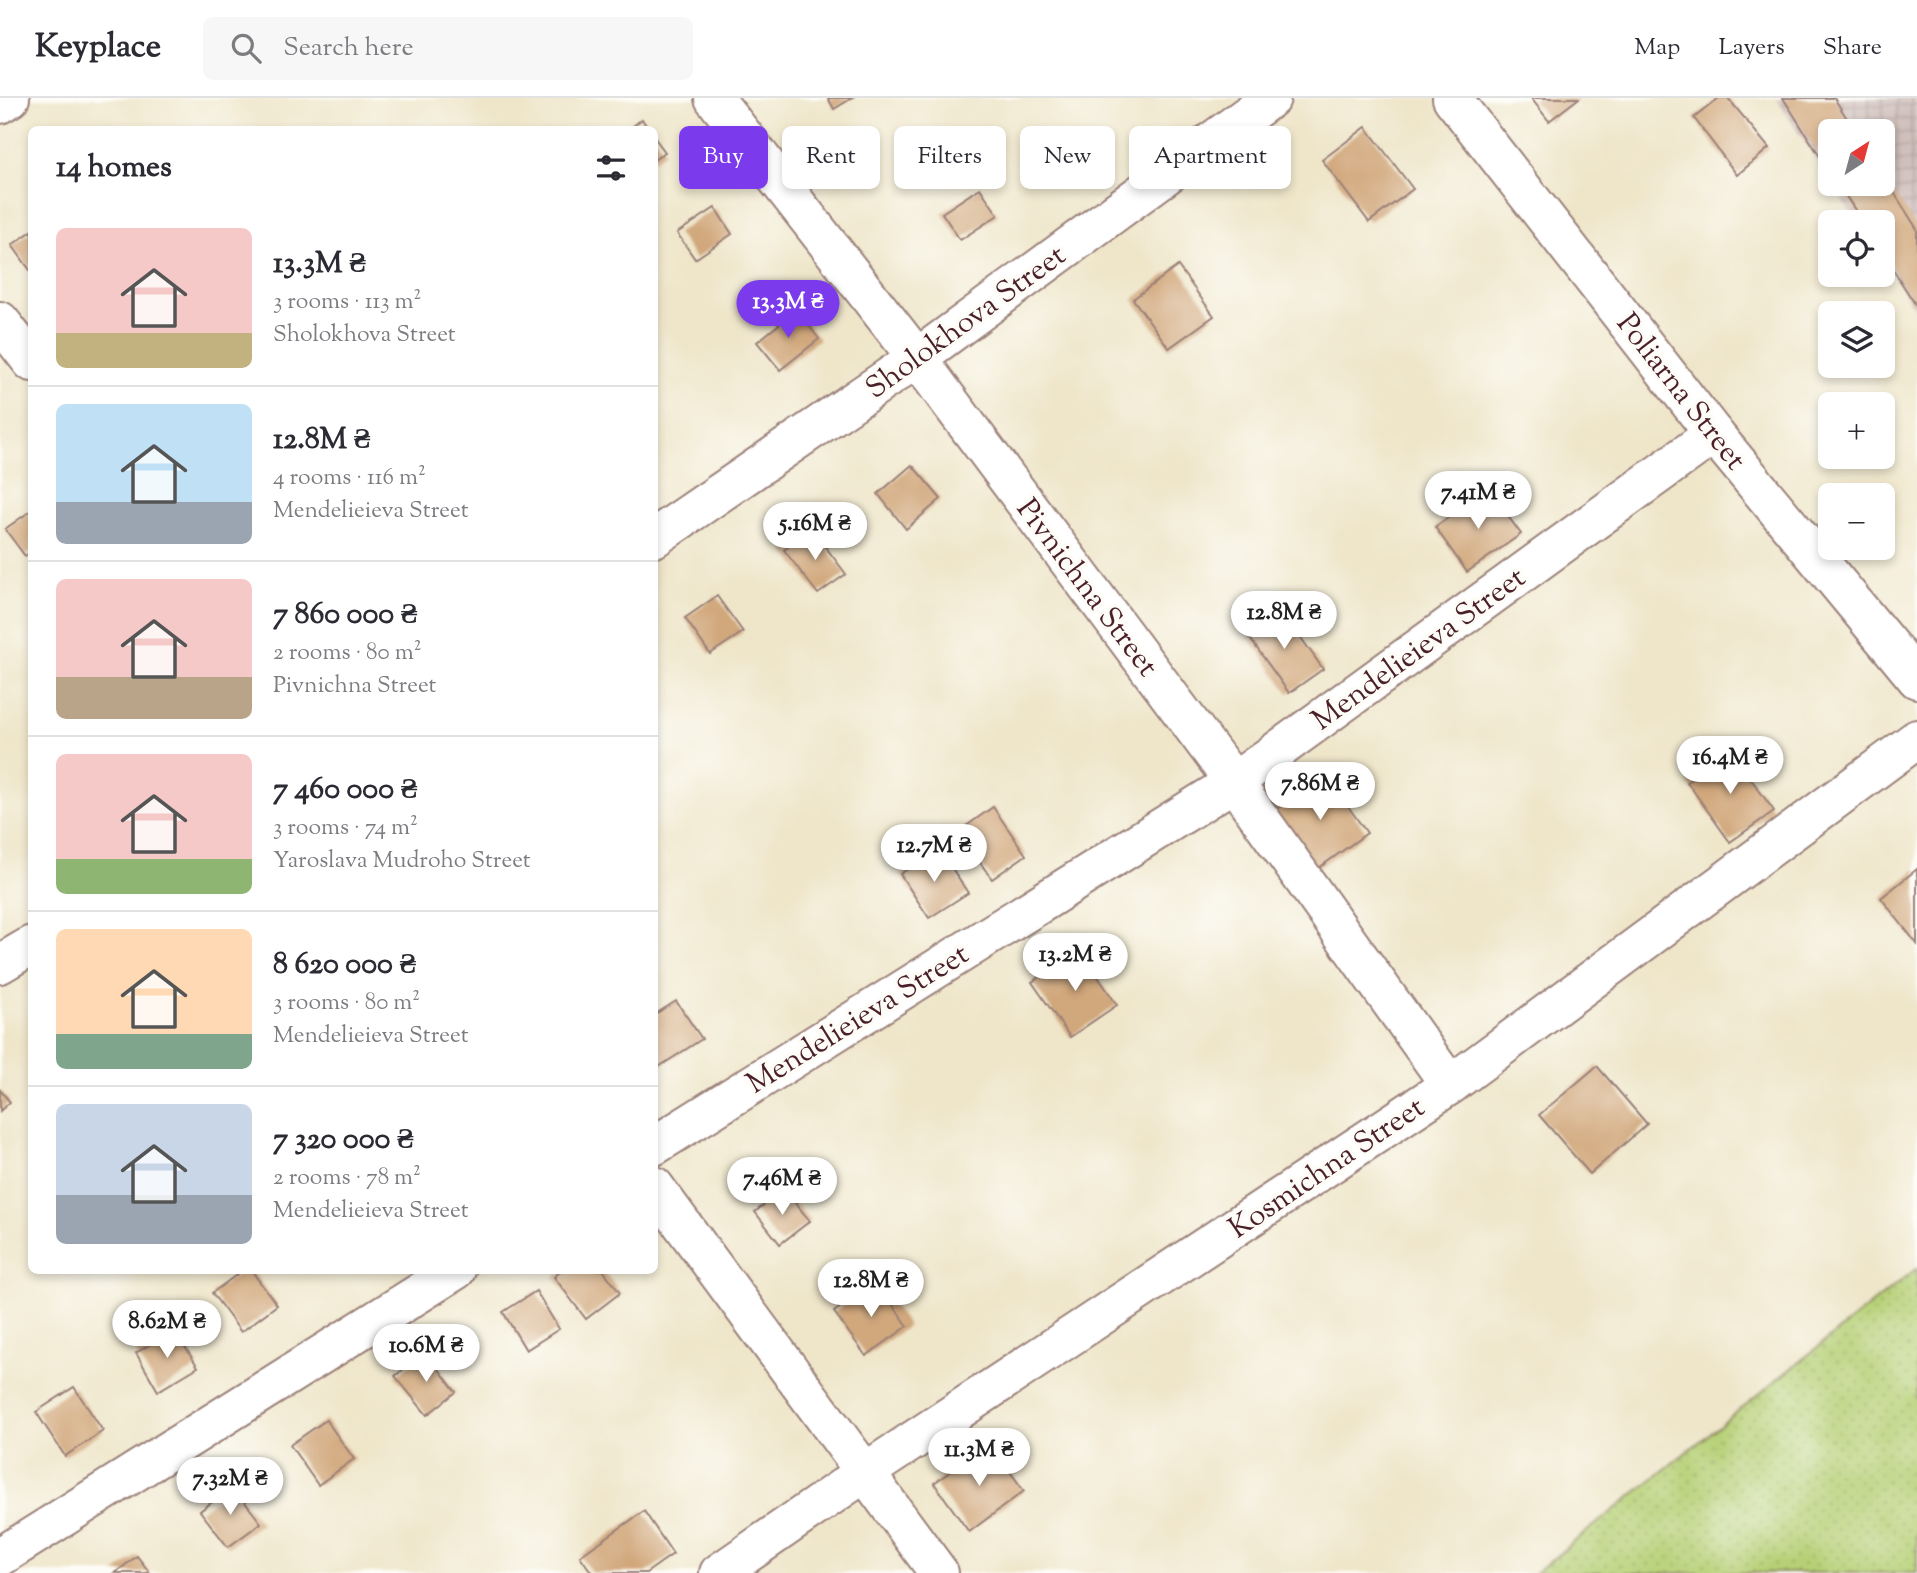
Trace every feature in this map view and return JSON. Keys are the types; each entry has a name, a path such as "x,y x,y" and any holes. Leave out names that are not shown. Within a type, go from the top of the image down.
{"street":[{"path":"0,104 9,98"},
{"name":"Pivnichna Street","path":"714,98 917,358 1234,782 1450,1084"},
{"name":"Sholokhova Street","path":"658,535 917,358 1271,98"},
{"name":"Poliarna Street","path":"1452,98 1714,434 1917,679"},
{"path":"0,321 28,357"},
{"name":"Mendelieieva Street","path":"658,1143 1234,782 1714,434"},
{"name":"Kosmichna Street","path":"719,1573 867,1471 1450,1084 1917,739"},
{"path":"0,964 28,947"},
{"path":"658,1191 867,1471 939,1573"},
{"path":"0,1557 450,1274"}],"shaded area":[{"path":"1776,98 1917,98 1917,312 1895,279 1895,210 1849,210 1840,196 1895,196 1895,119 1818,119 1818,163"}],"green space":[{"path":"1917,1268 1917,1573 1535,1573"}],"building":[{"path":"828,98 852,98 834,109"},
{"path":"1531,98 1579,98 1549,121"},
{"path":"1719,98 1728,98 1769,148 1737,175 1694,118"},
{"path":"1783,98 1834,98 1847,119 1818,119 1818,153"},
{"path":"642,119 646,126 633,126"},
{"path":"1366,127 1413,189 1369,222 1322,160"},
{"path":"658,142 665,152 658,157"},
{"path":"981,189 998,215 960,240 942,213"},
{"path":"1895,194 1917,229 1917,307 1895,273 1895,210 1855,210 1846,196"},
{"path":"715,208 732,234 695,259 677,233"},
{"path":"28,234 28,267 12,245"},
{"path":"1178,266 1214,316 1169,348 1133,299"},
{"path":"797,310 819,339 780,370 757,342"},
{"path":"912,465 941,499 906,529 878,494"},
{"path":"1488,489 1521,534 1467,572 1435,527"},
{"path":"28,513 28,554 25,556 5,529"},
{"path":"812,529 846,574 818,594 784,550"},
{"path":"717,596 743,632 710,654 685,618"},
{"path":"1280,608 1323,669 1289,693 1246,633"},
{"path":"1731,751 1774,811 1730,842 1687,782"},
{"path":"1325,774 1367,833 1316,870 1273,812"},
{"path":"993,807 1026,855 992,879 958,832"},
{"path":"939,849 968,893 929,918 900,874"},
{"path":"1917,869 1917,944 1881,898"},
{"path":"1080,950 1117,1005 1070,1037 1032,982"},
{"path":"676,1001 702,1039 658,1067 658,1012"},
{"path":"1597,1066 1647,1124 1590,1174 1539,1115"},
{"path":"0,1090 10,1102 0,1111"},
{"path":"784,1189 810,1221 780,1244 755,1212"},
{"path":"238,1274 254,1274 277,1305 241,1332 212,1293"},
{"path":"557,1274 606,1274 620,1293 586,1319 554,1277"},
{"path":"876,1282 908,1326 866,1356 834,1312"},
{"path":"536,1291 559,1329 526,1350 503,1312"},
{"path":"174,1330 198,1367 158,1391 136,1353"},
{"path":"426,1352 456,1392 427,1415 395,1376"},
{"path":"74,1387 103,1431 65,1456 36,1412"},
{"path":"326,1420 354,1459 318,1485 290,1445"},
{"path":"990,1444 1024,1491 969,1532 934,1483"},
{"path":"233,1487 261,1523 228,1547 200,1511"},
{"path":"644,1511 673,1554 646,1573 592,1573 580,1556"},
{"path":"137,1556 150,1573 115,1573"}]}
